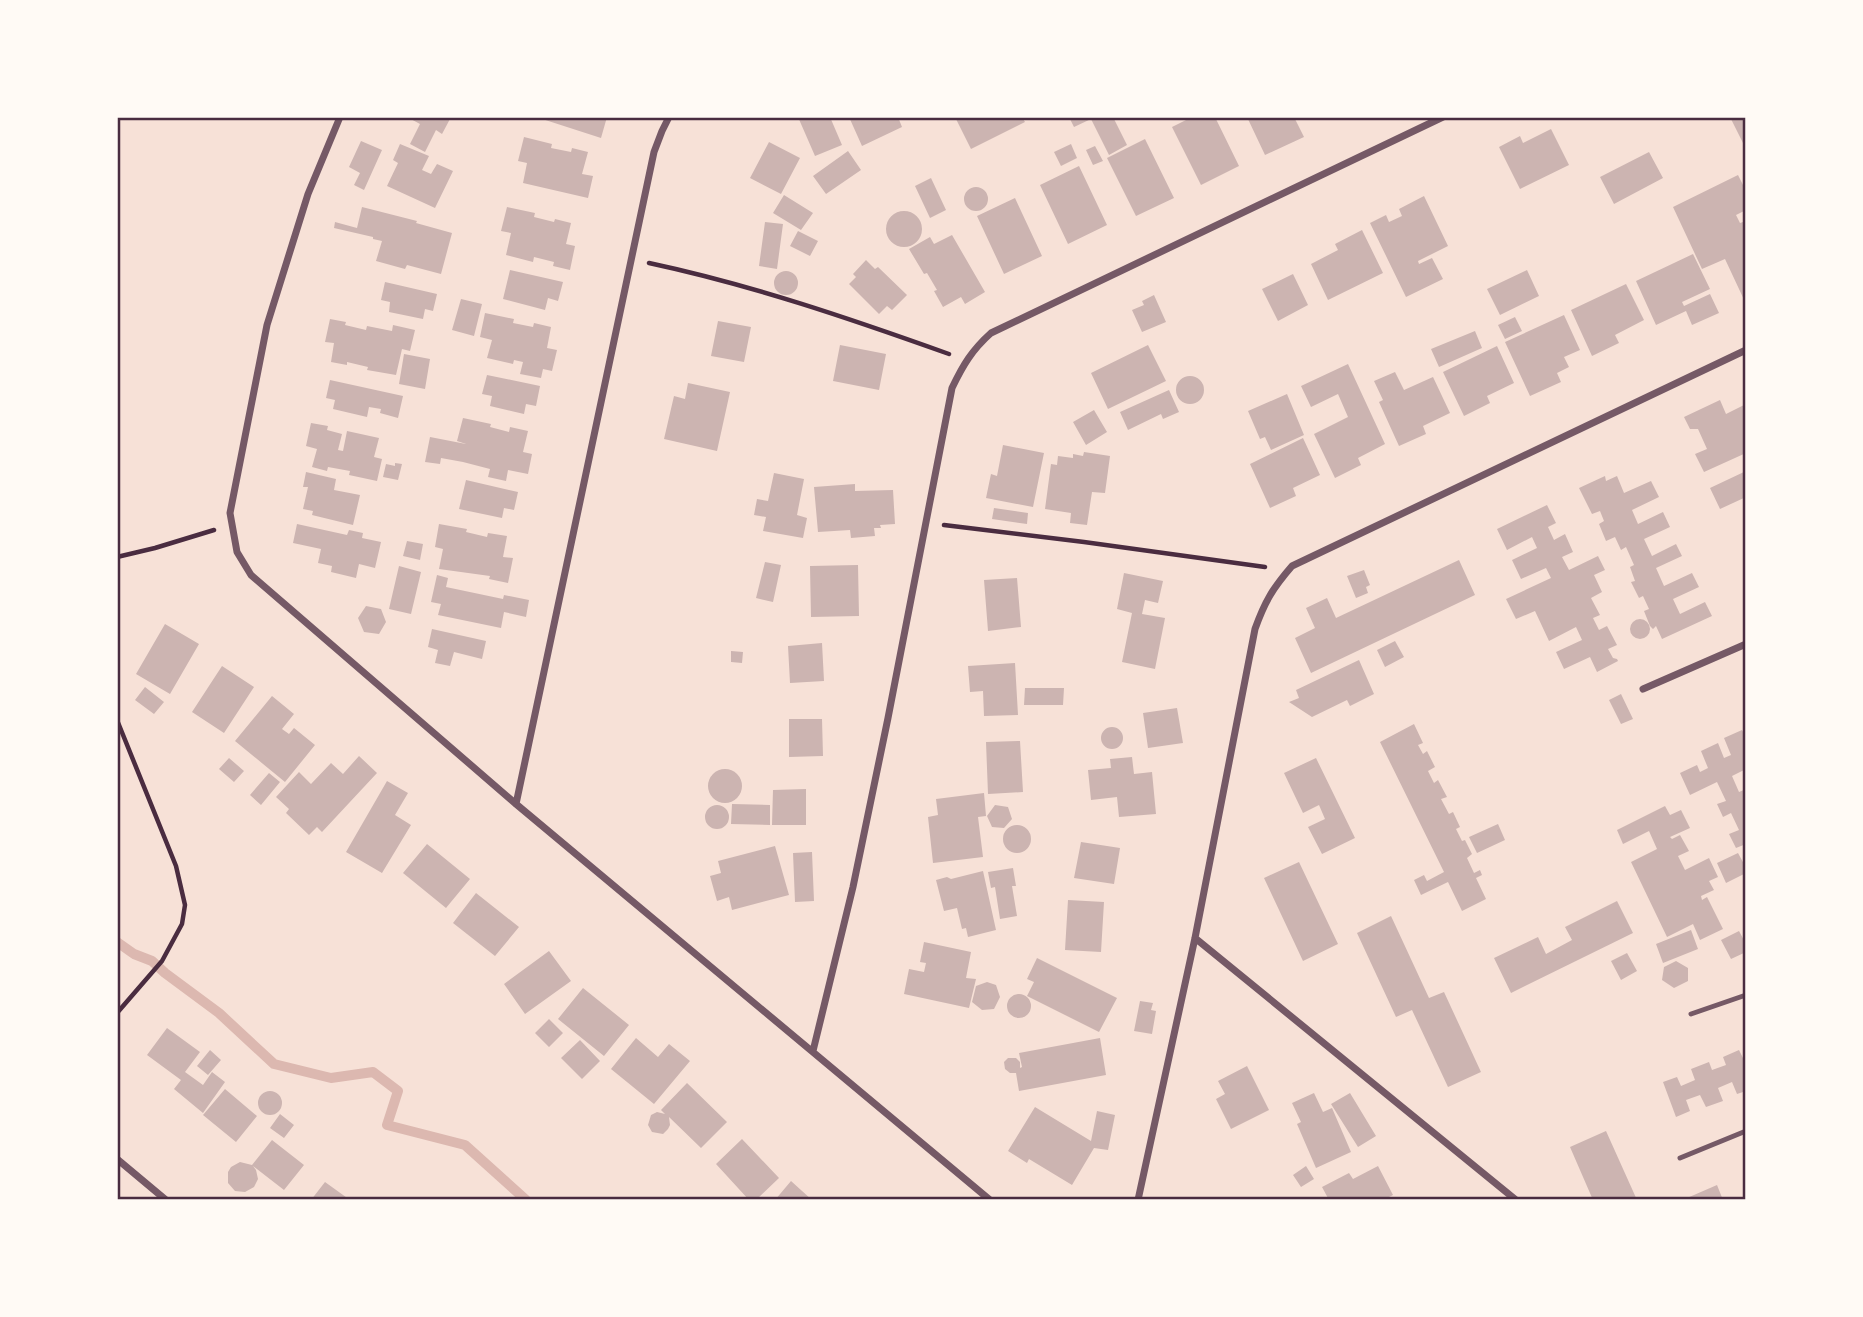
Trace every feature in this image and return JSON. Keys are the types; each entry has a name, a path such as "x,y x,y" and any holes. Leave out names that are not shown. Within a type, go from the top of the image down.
{"street":[{"path":"341,117 308,194 267,325 230,513 237,552 251,576 516,804 990,1200"},
{"path":"516,804 654,152 669,117"},
{"path":"813,1051 853,887 886,731 952,388 975,348 991,333 1443,117"},
{"path":"1138,1200 1195,938 1255,629 1264,604 1275,586 1292,566 1746,350"},
{"path":"1643,689 1746,644"},
{"path":"1195,938 1516,1200"},
{"path":"117,1159 166,1200"}],"lane":[{"path":"1691,1014 1746,995"},
{"path":"1680,1158 1746,1131"}],"path":[{"path":"631,259 682,270 804,304 967,360"},
{"path":"926,523 1084,541 1267,568"},
{"path":"117,557 206,532"},
{"path":"117,720 176,866 186,905 182,924 162,961 117,1013"}],"building":[{"path":"407,117 450,119 442,134 436,130 425,152 410,144 420,124"},
{"path":"536,117 607,117 601,138"},
{"path":"798,117 830,117 842,145 815,156"},
{"path":"849,117 898,117 902,127 862,146"},
{"path":"955,117 1022,117 1025,122 971,149"},
{"path":"1069,117 1113,117 1127,145 1109,155 1091,119 1074,127"},
{"path":"1192,117 1215,117 1239,166 1201,185 1172,127"},
{"path":"1247,117 1294,117 1304,137 1265,155"},
{"path":"1730,117 1746,117 1746,149"},
{"path":"1551,129 1569,165 1520,189 1499,147 1520,136 1523,143"},
{"path":"524,137 552,144 551,148 571,152 572,148 588,152 582,174 593,176 588,198 523,183 527,163 518,161"},
{"path":"1145,139 1174,198 1136,216 1107,158"},
{"path":"361,141 382,150 364,190 354,185 360,173 349,167"},
{"path":"769,142 800,158 781,194 750,178"},
{"path":"400,144 429,156 422,170 431,174 437,164 453,171 435,208 387,186 398,163 393,160"},
{"path":"1071,144 1077,158 1061,166 1054,152"},
{"path":"1095,146 1103,161 1093,165 1086,150"},
{"path":"848,151 861,170 826,194 813,176"},
{"path":"1649,152 1663,178 1614,204 1600,177"},
{"path":"1079,166 1107,225 1068,244 1040,185"},
{"path":"1738,175 1746,191 1746,210 1736,215 1740,223 1746,221 1746,304 1725,259 1702,269 1673,207"},
{"path":"931,178 946,210 930,218 915,186"},
{"path":"976,187 984,191 988,199 984,207 976,211 968,207 964,199 968,191"},
{"path":"784,195 813,213 801,230 773,213"},
{"path":"1424,196 1448,246 1418,261 1419,264 1432,258 1443,279 1406,297 1370,223 1386,215 1389,222 1402,216 1399,209"},
{"path":"1015,198 1042,256 1004,274 977,216"},
{"path":"362,207 452,233 441,274 407,265 405,269 376,261 382,241 334,228 335,222 357,228"},
{"path":"507,207 535,213 534,217 554,222 555,219 571,223 566,244 575,246 570,270 534,257 533,262 506,255 511,233 501,231"},
{"path":"904,211 917,216 922,229 917,242 904,247 891,242 886,229 891,216"},
{"path":"765,222 783,224 777,269 759,266"},
{"path":"1362,230 1383,273 1328,300 1311,264 1338,250 1335,244"},
{"path":"798,231 818,241 810,256 790,246"},
{"path":"952,235 985,292 965,304 961,297 943,307 934,291 937,290 909,249 930,237 934,244"},
{"path":"1693,254 1710,289 1682,302 1684,306 1710,294 1719,313 1692,325 1686,311 1656,325 1636,281"},
{"path":"866,260 875,269 878,267 907,295 892,310 887,306 879,314 849,284 856,277 853,274"},
{"path":"510,270 563,282 558,301 548,298 545,310 503,299"},
{"path":"1527,270 1539,296 1500,315 1487,289"},
{"path":"786,271 797,278 798,283 791,294 786,295 775,288 774,283 781,272"},
{"path":"1293,274 1308,305 1278,321 1262,289"},
{"path":"385,282 437,294 433,311 425,309 423,319 389,312 390,302 381,300"},
{"path":"1626,284 1644,320 1615,335 1619,343 1592,356 1571,310"},
{"path":"1154,295 1166,322 1142,332 1132,310 1144,305 1142,301"},
{"path":"461,299 482,304 474,336 452,330"},
{"path":"485,313 514,319 513,323 533,327 534,323 551,327 547,348 557,350 552,371 543,369 541,378 520,374 523,362 514,360 513,364 487,358 492,340 480,337"},
{"path":"1564,315 1580,350 1564,357 1569,367 1557,373 1561,382 1530,396 1505,342"},
{"path":"1515,317 1522,331 1505,339 1498,325"},
{"path":"330,319 366,330 367,326 392,331 393,325 415,330 410,351 402,349 396,375 367,370 368,367 347,362 347,365 331,362 334,343 325,342"},
{"path":"718,321 751,327 744,362 711,356"},
{"path":"1475,331 1482,348 1439,367 1431,349"},
{"path":"840,345 886,354 879,390 833,381"},
{"path":"1148,345 1166,381 1108,409 1091,373"},
{"path":"1497,346 1514,383 1487,396 1490,403 1464,416 1443,372"},
{"path":"404,354 430,359 425,389 399,384"},
{"path":"1348,364 1385,444 1358,458 1361,465 1335,478 1314,434 1348,417 1338,394 1311,407 1301,386"},
{"path":"1395,372 1404,390 1433,377 1450,413 1423,426 1426,434 1399,446 1379,402 1383,400 1374,381"},
{"path":"487,375 540,386 536,406 526,404 524,414 490,406 492,396 482,394"},
{"path":"1190,376 1200,380 1204,390 1200,400 1190,404 1180,400 1176,390 1180,380"},
{"path":"330,380 403,396 398,418 380,413 381,409 369,407 367,417 333,409 335,400 326,398"},
{"path":"688,383 730,392 717,451 664,439 674,396 685,399"},
{"path":"1169,390 1179,412 1163,419 1161,414 1128,430 1120,412"},
{"path":"1287,394 1304,435 1271,450 1265,437 1260,439 1248,411"},
{"path":"1720,400 1726,414 1746,404 1746,453 1704,472 1695,454 1707,449 1698,429 1690,429 1684,417"},
{"path":"1094,410 1107,432 1086,445 1073,422"},
{"path":"463,418 491,424 490,427 509,432 510,427 528,431 523,452 532,454 528,474 508,470 506,481 488,477 490,469 463,462 441,458 440,464 425,462 430,437 466,444 457,441"},
{"path":"311,423 328,426 327,430 342,434 338,450 343,451 347,431 379,438 374,457 382,459 377,481 349,475 350,471 328,467 327,471 312,467 317,449 306,446"},
{"path":"1303,438 1320,475 1293,488 1296,496 1270,508 1250,464"},
{"path":"1003,445 1044,453 1033,507 986,498 991,474 997,476"},
{"path":"1084,452 1110,456 1105,493 1092,492 1087,525 1070,523 1071,513 1045,509 1051,464 1057,465 1058,456 1073,458 1073,454 1083,456"},
{"path":"395,463 402,464 398,480 383,477 386,464 395,466"},
{"path":"1746,471 1746,497 1720,509 1710,488"},
{"path":"306,472 336,479 334,490 360,495 353,525 312,515 313,511 303,509 308,487 303,487"},
{"path":"774,473 804,479 797,515 807,518 803,538 763,531 766,517 754,515 757,499 768,501"},
{"path":"1605,476 1606,481 1617,476 1624,493 1651,481 1659,497 1632,510 1638,524 1663,512 1670,527 1644,539 1652,556 1676,544 1682,556 1656,568 1664,586 1692,573 1699,587 1673,599 1680,614 1705,602 1712,616 1662,639 1656,626 1653,629 1650,626 1644,611 1649,609 1643,596 1639,598 1631,582 1635,581 1630,567 1634,565 1626,547 1621,550 1615,537 1606,541 1599,524 1604,521 1600,511 1592,514 1579,488"},
{"path":"466,480 518,492 514,510 504,508 502,518 459,509"},
{"path":"855,484 855,491 893,490 895,524 874,528 875,536 851,538 850,530 818,532 814,487"},
{"path":"1547,505 1556,523 1548,527 1554,540 1565,534 1573,552 1562,557 1569,570 1598,556 1605,570 1594,575 1602,592 1591,598 1600,615 1593,618 1599,630 1607,626 1617,645 1608,649 1618,661 1597,672 1590,657 1564,669 1556,652 1582,640 1576,627 1549,641 1535,611 1516,619 1506,599 1551,578 1546,568 1521,579 1512,560 1537,548 1532,537 1507,550 1497,529"},
{"path":"994,508 1028,513 1027,524 992,519"},
{"path":"297,524 347,535 349,530 363,533 362,538 381,542 375,568 359,564 356,578 331,572 332,566 318,563 321,549 293,543"},
{"path":"439,524 467,529 466,532 487,537 488,533 507,536 503,557 513,558 508,583 489,579 490,576 439,569 443,549 435,547"},
{"path":"407,541 423,544 420,560 403,556"},
{"path":"1459,560 1475,595 1311,673 1295,638 1315,628 1306,608 1327,598 1336,618"},
{"path":"765,562 781,565 773,602 756,598"},
{"path":"858,565 859,616 811,617 810,566"},
{"path":"399,566 421,572 411,614 389,609"},
{"path":"1364,570 1370,585 1366,587 1368,593 1356,598 1347,576"},
{"path":"1124,573 1163,581 1158,603 1145,600 1142,614 1165,618 1155,669 1122,662 1132,613 1117,609"},
{"path":"437,575 448,578 446,587 503,599 504,595 529,600 526,617 504,612 501,628 438,615 441,604 431,602"},
{"path":"1017,578 1021,627 988,631 984,580"},
{"path":"366,606 381,609 386,622 379,634 364,632 358,618"},
{"path":"1640,619 1647,622 1650,629 1647,636 1640,639 1633,636 1630,629 1633,622"},
{"path":"165,624 199,644 170,694 136,674"},
{"path":"432,629 486,641 482,659 454,652 450,666 435,663 438,650 428,647"},
{"path":"1395,641 1404,657 1385,667 1377,650"},
{"path":"822,643 824,681 790,683 788,646"},
{"path":"731,651 743,652 742,663 731,662"},
{"path":"1359,660 1374,694 1350,706 1347,700 1312,717 1289,702 1299,698 1296,690"},
{"path":"1015,663 1018,715 984,716 983,691 970,692 968,666"},
{"path":"222,666 254,687 224,733 192,712"},
{"path":"145,687 164,702 154,714 135,700"},
{"path":"1025,688 1064,688 1063,705 1024,705"},
{"path":"1621,694 1633,719 1621,724 1609,700"},
{"path":"272,696 294,714 282,729 289,734 294,728 315,745 285,782 235,741"},
{"path":"1177,708 1183,743 1148,748 1143,713"},
{"path":"789,719 822,719 823,756 789,757"},
{"path":"1414,724 1423,743 1418,745 1423,754 1427,751 1435,767 1428,771 1434,783 1438,780 1447,797 1441,799 1449,814 1453,812 1460,827 1456,829 1472,854 1467,858 1474,873 1480,870 1482,875 1476,878 1486,899 1462,911 1448,882 1421,895 1414,880 1424,875 1427,881 1444,872 1380,742"},
{"path":"1112,727 1120,730 1123,738 1120,746 1112,749 1104,746 1101,738 1104,730"},
{"path":"1742,730 1746,737 1746,769 1732,776 1739,792 1746,789 1746,844 1736,848 1729,834 1739,830 1731,813 1723,817 1717,804 1726,801 1717,782 1690,795 1680,773 1697,765 1700,772 1708,768 1701,751 1718,743 1724,758 1731,755 1724,738"},
{"path":"1020,741 1023,792 988,794 986,742"},
{"path":"359,756 377,773 322,832 317,827 309,835 286,813 289,809 276,797 299,772 311,784 331,763 343,774"},
{"path":"1132,757 1134,774 1152,772 1156,814 1119,817 1117,797 1091,800 1088,770 1111,768 1110,759"},
{"path":"229,758 244,771 234,782 219,769"},
{"path":"1316,758 1355,838 1322,854 1308,827 1325,819 1319,805 1303,813 1284,773"},
{"path":"725,769 737,774 742,786 737,798 725,803 713,798 708,786 713,774"},
{"path":"269,773 280,782 261,805 250,795"},
{"path":"387,781 408,793 395,815 411,825 382,873 346,852"},
{"path":"806,789 806,825 772,825 773,790"},
{"path":"984,793 986,816 978,817 983,857 933,863 928,817 938,815 936,799"},
{"path":"732,804 770,805 770,825 731,824"},
{"path":"712,805 722,805 729,812 729,822 722,829 712,829 705,822 705,812"},
{"path":"995,805 1008,807 1012,819 1004,828 992,827 987,816"},
{"path":"1665,806 1670,815 1681,810 1690,828 1670,837 1672,839 1680,835 1689,851 1678,856 1685,870 1709,858 1718,877 1709,881 1714,890 1701,896 1702,900 1707,897 1723,929 1700,940 1693,924 1667,937 1631,862 1657,849 1649,831 1623,844 1617,830"},
{"path":"1498,824 1505,840 1477,853 1469,837"},
{"path":"1017,825 1027,829 1031,839 1027,849 1017,853 1007,849 1003,839 1007,829"},
{"path":"1081,842 1120,848 1114,884 1074,878"},
{"path":"427,844 470,879 446,908 403,873"},
{"path":"775,846 789,895 732,910 729,897 717,901 710,876 721,873 718,861"},
{"path":"812,852 814,901 795,902 793,853"},
{"path":"1738,853 1744,864 1746,863 1746,873 1726,883 1717,863"},
{"path":"1299,862 1338,944 1303,961 1264,878"},
{"path":"1013,868 1016,886 1012,886 1017,916 1000,919 995,887 991,888 988,872"},
{"path":"983,871 996,930 968,937 966,928 962,929 957,908 944,911 936,880"},
{"path":"476,893 519,927 495,956 453,923"},
{"path":"1068,900 1104,902 1101,952 1065,950"},
{"path":"1617,901 1633,933 1511,993 1494,958 1538,937 1546,954 1572,940 1565,927"},
{"path":"1391,916 1429,998 1444,992 1481,1072 1448,1087 1412,1010 1396,1017 1357,933"},
{"path":"1691,930 1698,949 1663,963 1656,944"},
{"path":"1739,931 1746,944 1746,952 1731,959 1721,940"},
{"path":"924,942 971,952 966,978 976,979 969,1008 904,994 909,969 924,972 926,963 920,962"},
{"path":"549,951 571,981 525,1014 504,984"},
{"path":"1627,953 1637,971 1621,980 1611,961"},
{"path":"1037,958 1117,998 1099,1032 1027,996 1034,982 1027,979"},
{"path":"1676,961 1688,968 1688,981 1674,988 1662,980 1664,967"},
{"path":"987,982 996,985 1000,997 994,1009 982,1010 972,1002 976,986"},
{"path":"583,988 629,1025 604,1056 558,1019"},
{"path":"1019,994 1027,998 1031,1006 1027,1014 1019,1018 1011,1014 1007,1006 1011,998"},
{"path":"1140,1001 1153,1003 1151,1010 1156,1011 1152,1034 1134,1031"},
{"path":"549,1019 563,1033 549,1047 535,1033"},
{"path":"167,1028 200,1052 185,1072 203,1085 212,1072 225,1082 203,1113 174,1089 181,1080 147,1055"},
{"path":"636,1038 658,1057 669,1044 690,1061 654,1104 611,1069"},
{"path":"1100,1038 1106,1075 1019,1091 1016,1073 1005,1069 1004,1062 1008,1058 1016,1058 1020,1062 1020,1068 1022,1067 1019,1053"},
{"path":"580,1040 600,1061 582,1079 561,1058"},
{"path":"210,1050 221,1060 208,1075 197,1066"},
{"path":"1739,1050 1744,1060 1746,1059 1746,1091 1737,1094 1732,1082 1718,1088 1723,1101 1706,1107 1700,1095 1686,1100 1690,1111 1676,1117 1663,1082 1677,1077 1681,1086 1695,1080 1691,1069 1709,1062 1712,1070 1726,1065 1723,1057"},
{"path":"1247,1066 1269,1110 1231,1129 1216,1099 1225,1094 1218,1081"},
{"path":"687,1083 727,1122 701,1148 669,1117 670,1125 663,1134 652,1132 648,1125 651,1115 657,1112 665,1114 661,1110"},
{"path":"225,1089 257,1116 236,1142 203,1115"},
{"path":"270,1091 278,1095 282,1103 278,1111 270,1115 262,1111 258,1103 262,1095"},
{"path":"1314,1093 1323,1112 1332,1108 1351,1152 1316,1168 1297,1124 1301,1122 1292,1103"},
{"path":"1350,1093 1376,1136 1358,1147 1331,1104"},
{"path":"1035,1107 1091,1141 1097,1111 1115,1115 1108,1150 1094,1148 1072,1185 1029,1159 1027,1163 1008,1151"},
{"path":"280,1114 294,1125 284,1138 270,1128"},
{"path":"1606,1131 1637,1200 1593,1200 1570,1147"},
{"path":"742,1139 779,1178 756,1200 749,1200 716,1164"},
{"path":"272,1140 304,1165 284,1190 253,1166 258,1179 254,1187 245,1192 235,1191 228,1183 231,1167 240,1162 252,1165"},
{"path":"1306,1166 1314,1179 1301,1187 1293,1175"},
{"path":"1378,1166 1393,1195 1383,1200 1329,1200 1322,1187 1349,1173 1353,1179"},
{"path":"791,1181 812,1200 775,1200"},
{"path":"325,1182 350,1200 311,1200"},
{"path":"1717,1185 1723,1200 1687,1198"}],"waterway":[{"path":"117,942 134,954 152,961 219,1013 274,1064 331,1078 373,1072 398,1091 387,1125 465,1145 526,1200"}]}
